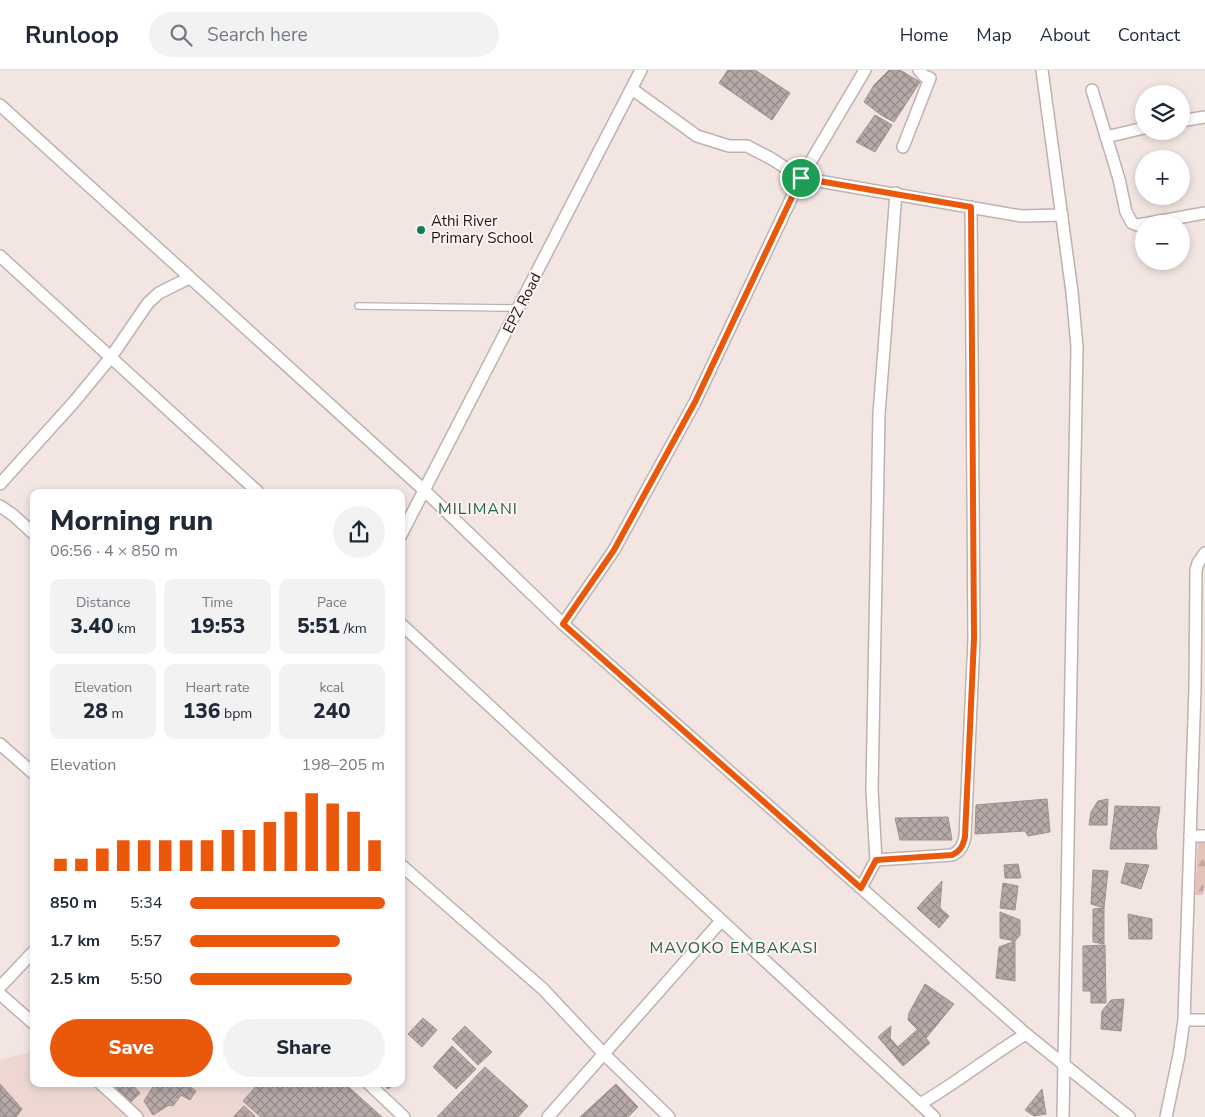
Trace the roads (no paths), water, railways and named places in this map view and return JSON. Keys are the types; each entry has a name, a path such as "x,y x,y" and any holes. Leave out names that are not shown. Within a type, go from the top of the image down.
{"street":[{"name":"EPZ Road","path":"405,527 642,70"},
{"path":"563,624 614,550 695,402 801,178 865,70"},
{"path":"903,147 930,78 924,76 919,70"},
{"path":"1042,70 1072,292 1077,347 1063,1117"},
{"path":"632,89 697,136 729,146 747,146 772,159 801,178 1021,216 1062,216"},
{"path":"1092,90 1129,218 1135,224"},
{"path":"0,105 425,491 563,624 1026,1034 1064,1067 1129,1117"},
{"path":"1190,119 1205,116"},
{"path":"1106,137 1135,130"},
{"path":"861,888 876,860 872,790 879,414 896,193"},
{"path":"876,860 952,855 958,852 965,837 974,639 971,207"},
{"path":"1190,215 1205,212"},
{"path":"0,256 255,489"},
{"path":"0,484 74,402 111,357 148,303 159,293 189,278"},
{"path":"0,506 30,531"},
{"path":"1166,1117 1184,1020 1190,836 1200,687 1196,570 1198,563 1205,553"},
{"path":"405,628 934,1117"},
{"path":"0,744 30,770"},
{"path":"1190,836 1205,836"},
{"path":"405,868 543,989 605,1055 669,1117"},
{"path":"548,1117 722,921"},
{"path":"0,987 30,955"},
{"path":"0,994 30,1020"},
{"path":"1184,1020 1205,1020"},
{"path":"920,1104 947,1088 1004,1047 1026,1034"},
{"path":"105,1087 138,1117"},
{"path":"372,1087 404,1117"}],"lane":[{"path":"358,306 520,308"}],"place":[{"name":"Athi River Primary School","path":"421,230"}],"district":[{"name":"MILIMANI","path":"478,508"},
{"name":"MAVOKO EMBAKASI","path":"734,947"}]}
